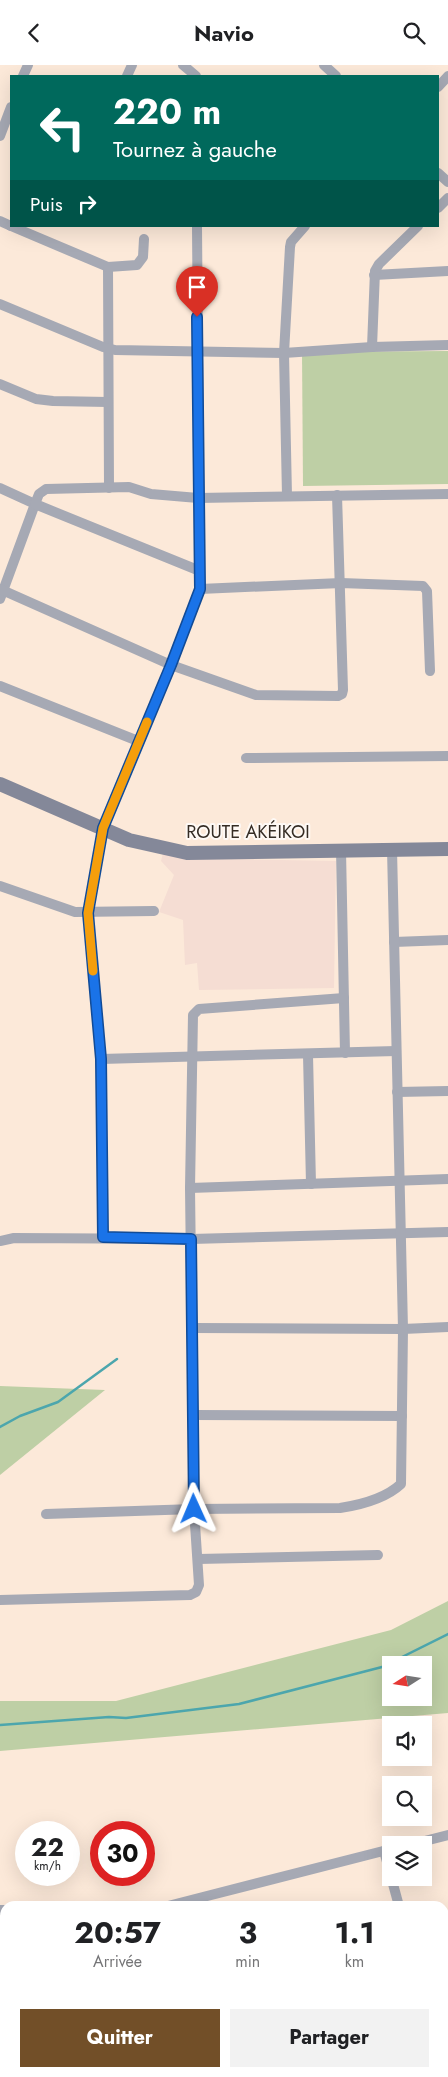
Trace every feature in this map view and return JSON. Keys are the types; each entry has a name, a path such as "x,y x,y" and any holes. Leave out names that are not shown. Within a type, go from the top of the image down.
{"street":[{"path":"183,65 195,75"},
{"path":"439,86 448,76"},
{"path":"3,133 10,110"},
{"path":"439,207 448,198"},
{"path":"13,227 108,267 137,265 143,257 144,239"},
{"path":"103,1237 101,1059 88,913 103,828 171,665 200,589 197,227"},
{"path":"287,496 284,353 290,247 291,242 304,227"},
{"path":"372,347 374,275 379,264 417,227"},
{"path":"108,267 109,488"},
{"path":"374,275 448,271"},
{"path":"0,304 109,349 197,353 284,353 372,347 448,345"},
{"path":"0,384 36,399 108,402"},
{"path":"337,495 341,583 342,694 338,696 263,696 171,665 1,593 38,494 46,489 129,487 151,494 198,498 337,495 448,494"},
{"path":"0,488 200,571"},
{"path":"200,589 341,583 423,586 425,587 430,671"},
{"path":"0,686 138,741"},
{"path":"246,758 448,756"},
{"name":"ROUTE AKÉIKOI","path":"0,784 129,840 186,853 448,849"},
{"path":"46,1514 194,1509 340,1508 354,1506 389,1493 401,1484 404,1329 400,1233 392,849"},
{"path":"341,850 345,1053"},
{"path":"0,886 75,912 154,911"},
{"path":"394,942 448,940"},
{"path":"0,1600 190,1595 196,1592 199,1585 194,1509 190,1188 193,1015 199,1009 344,997"},
{"path":"101,1059 308,1055 396,1051"},
{"path":"308,1055 311,1183"},
{"path":"397,1093 448,1091"},
{"path":"190,1188 448,1179"},
{"path":"0,1241 14,1237 191,1239 448,1232"},
{"path":"192,1328 404,1329 448,1327"},
{"path":"193,1415 402,1416"},
{"path":"198,1559 378,1555"},
{"path":"432,1839 448,1835"},
{"path":"188,1901 382,1852"},
{"path":"395,1886 398,1901"}],"shaded area":[{"path":"164,849 182,858 336,861 334,988 199,990 197,963 185,965 183,920 159,912 174,875 161,861"}],"green space":[{"path":"448,351 448,484 303,486 302,352"},
{"path":"0,1386 105,1390 0,1475"},
{"path":"448,1601 448,1713 382,1716 382,1719 0,1751 0,1701 116,1701 391,1630"}],"waterway":[{"path":"0,1427 20,1416 58,1402 117,1359"},
{"path":"0,1725 109,1717 126,1718 239,1704 382,1667 448,1634"}],"slow traffic":[{"path":"93,971 88,913 103,828 147,722"}],"route":[{"path":"194,1509 191,1239 103,1237 101,1059 88,913 103,828 171,665 200,589 197,317"}]}
